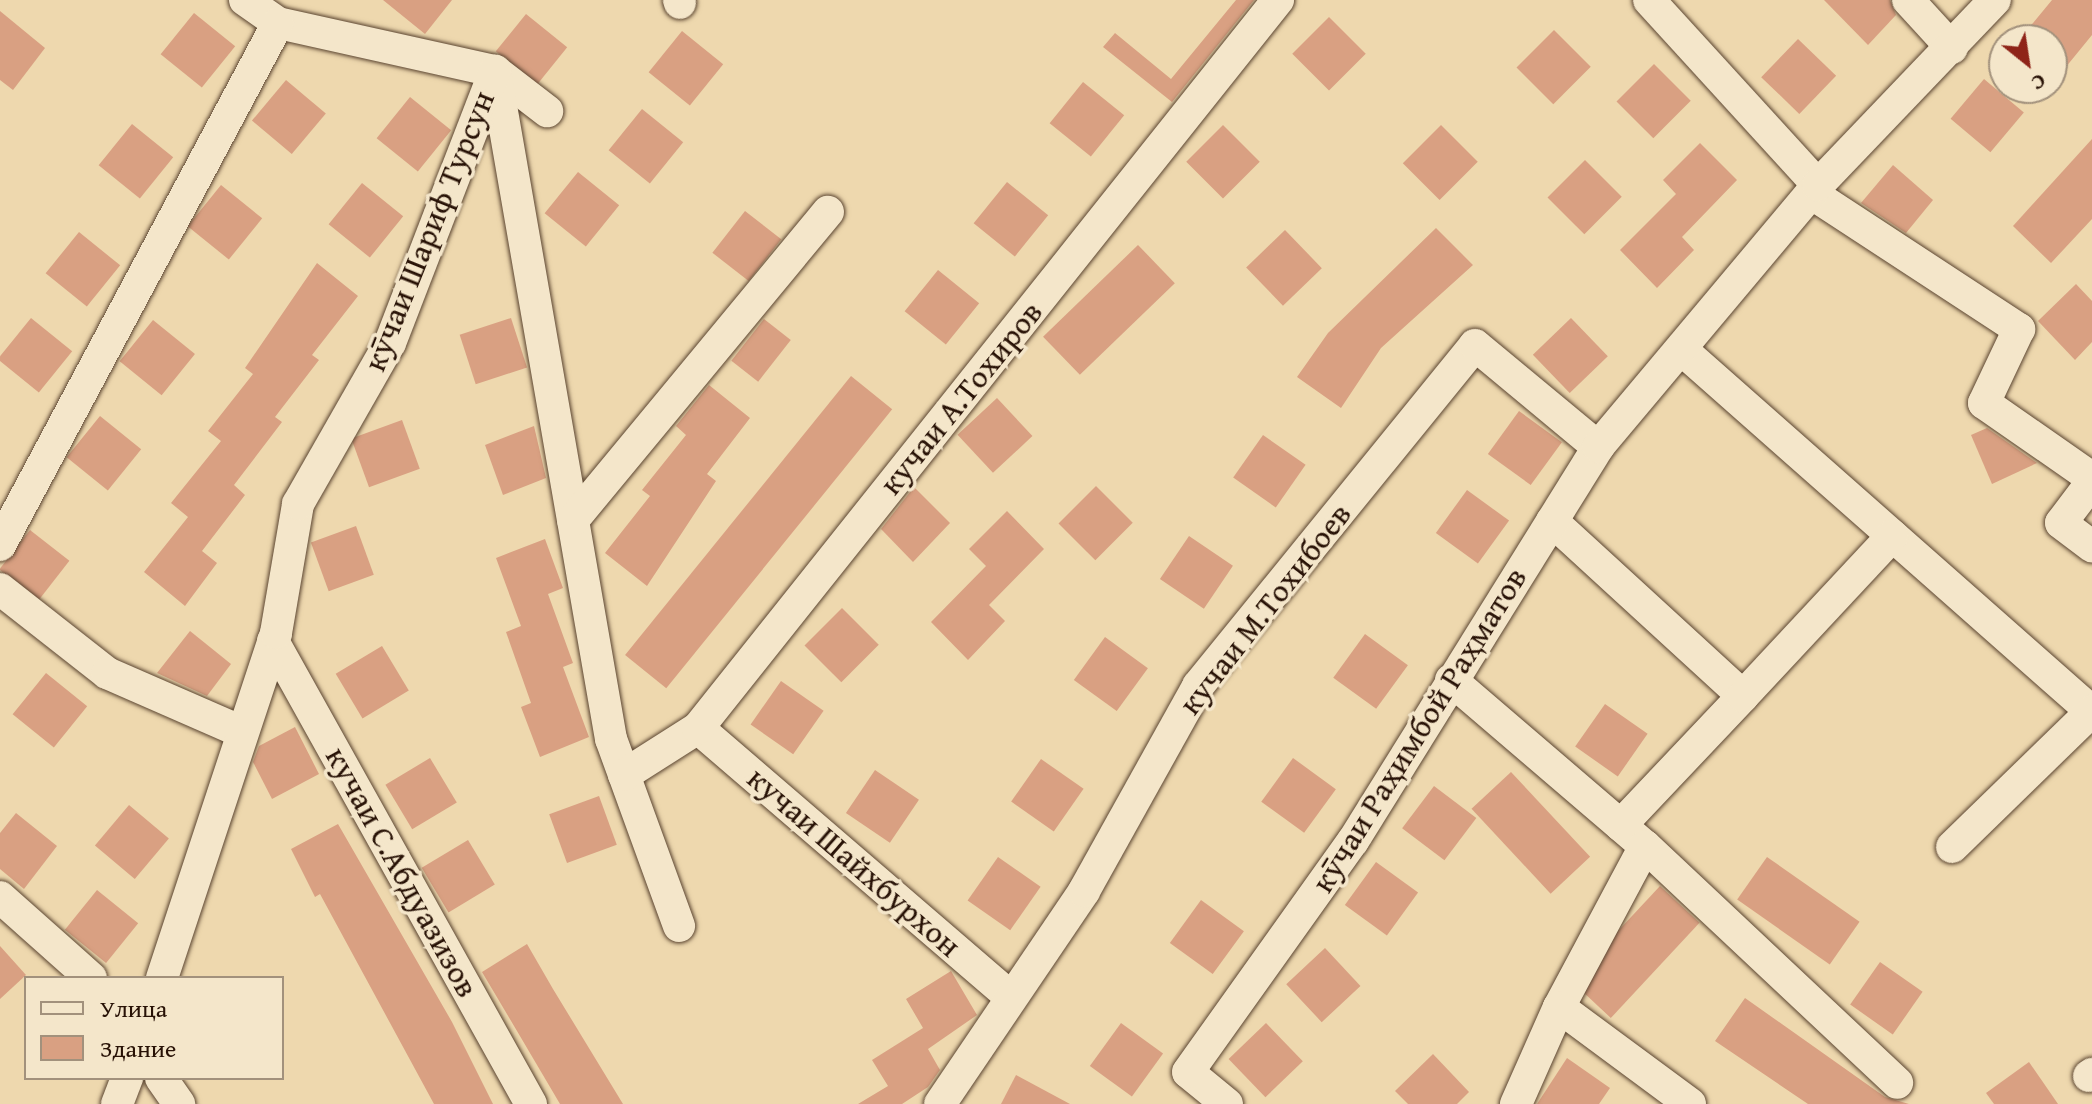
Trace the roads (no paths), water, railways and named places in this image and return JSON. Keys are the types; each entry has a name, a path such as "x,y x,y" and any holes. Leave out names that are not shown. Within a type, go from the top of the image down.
{"street":[{"name":"кӯчаи Шариф Турсун","path":"163,976 273,641 298,504 390,343 495,71 278,23 245,0"},
{"name":"кучаи А.Тохиров","path":"624,775 698,728 1278,0"},
{"path":"1649,0 1814,189 2019,329 1984,403 2092,480 2061,523 2092,546"},
{"path":"1908,0 1952,48"},
{"name":"кӯчаи Раҳимбой Раҳматов","path":"1227,1104 1188,1072 1353,841 1598,447 1814,189 1995,0"},
{"path":"0,545 278,23"},
{"path":"495,71 547,111"},
{"path":"495,71 611,739 679,926"},
{"path":"573,520 828,212"},
{"name":"кучаи М.Тохибоев","path":"940,1104 1084,891 1198,686 1475,345 1598,447"},
{"path":"1681,349 2092,711 1952,847"},
{"path":"1552,521 1743,696"},
{"path":"1621,825 1892,536"},
{"path":"0,589 107,673 242,732"},
{"name":"кучаи С.Абдуазизов","path":"273,641 531,1104"},
{"path":"1451,680 1645,846 1897,1083"},
{"name":"кучаи Шайхбурхон","path":"698,728 1011,997"},
{"path":"1516,1104 1559,1007 1645,846"},
{"path":"0,897 89,976"},
{"path":"1559,1007 1690,1104"},
{"path":"117,1104 126,1080"},
{"path":"162,1080 179,1104"}]}
